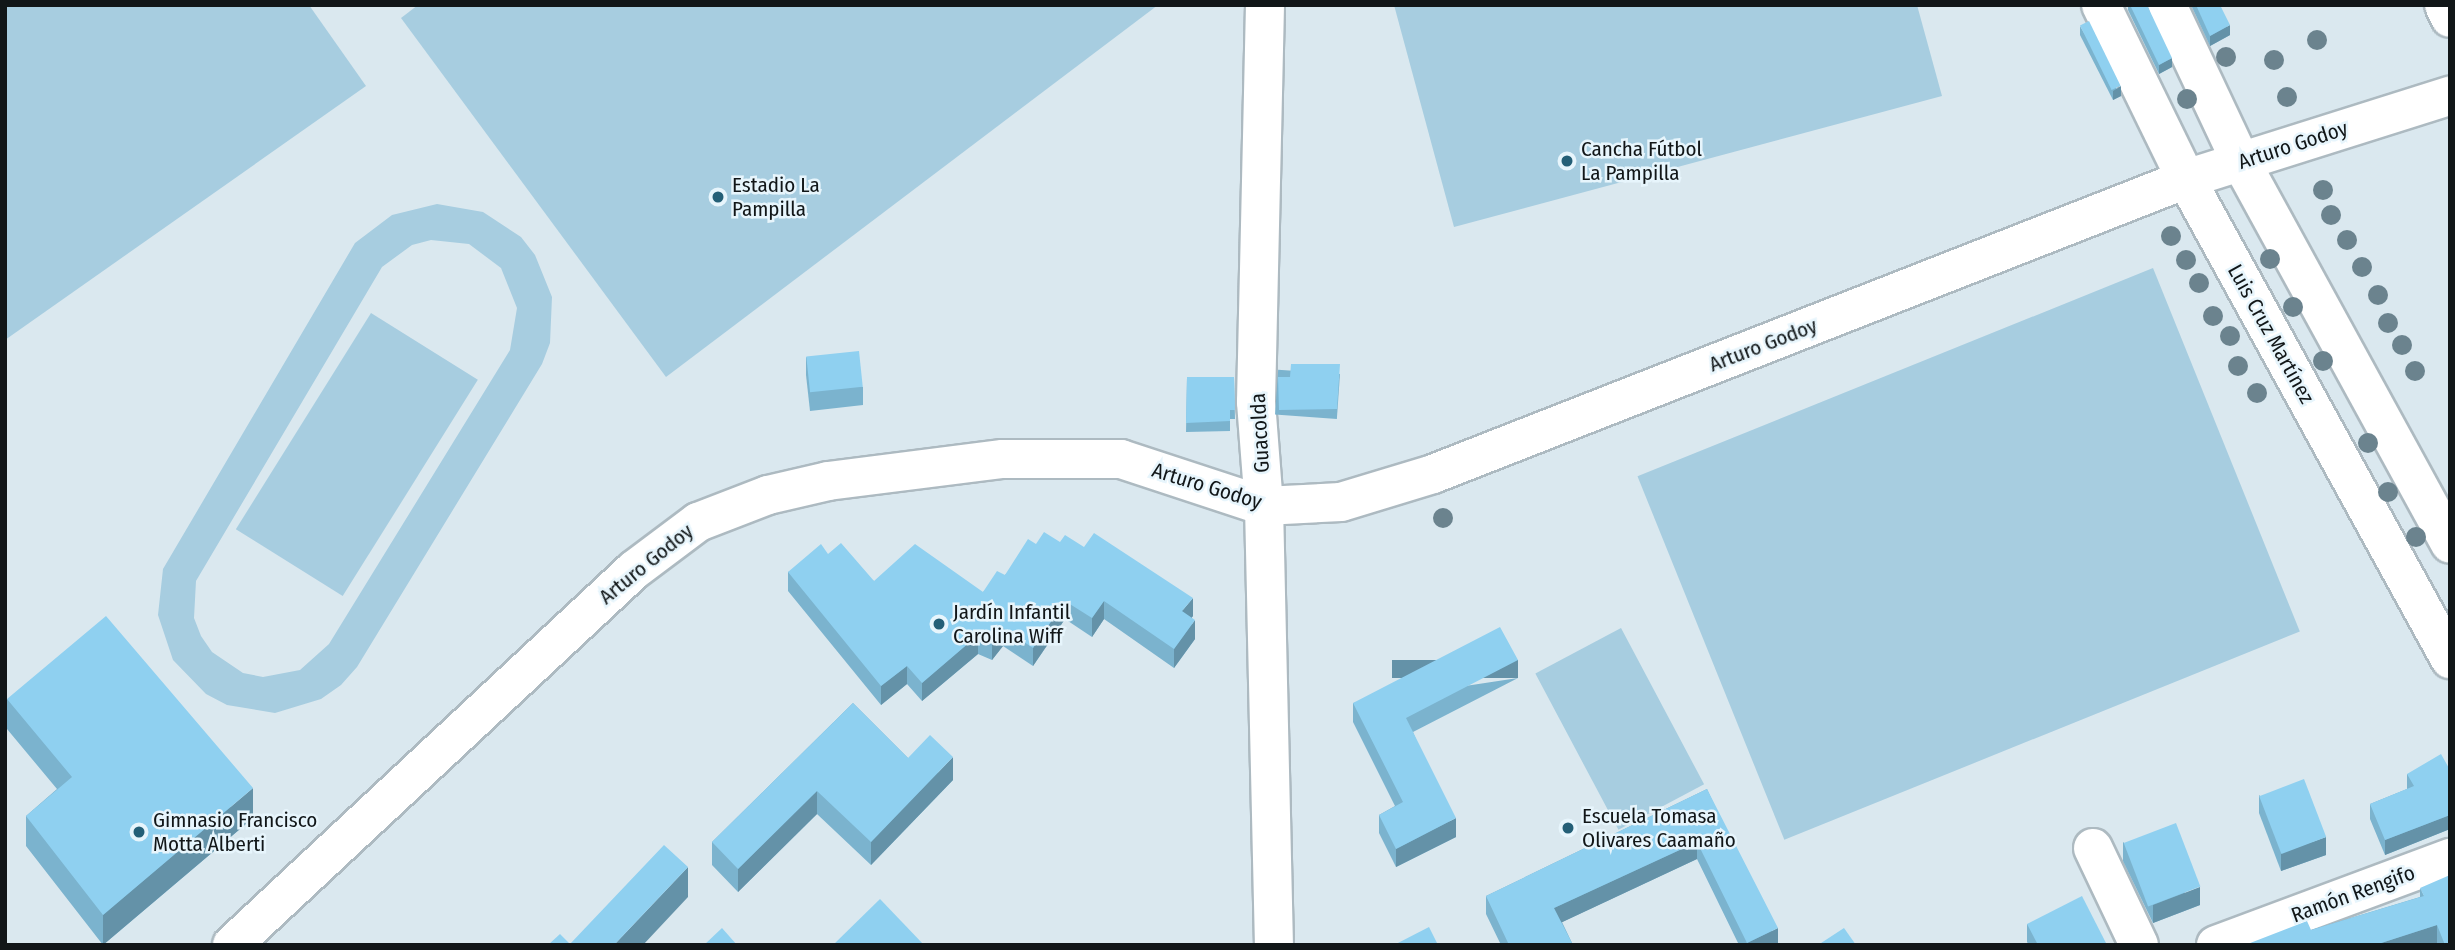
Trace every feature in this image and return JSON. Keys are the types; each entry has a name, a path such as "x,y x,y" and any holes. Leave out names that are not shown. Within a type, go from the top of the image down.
{"street":[{"name":"Guacolda","path":"1265,5 1256,402 1264,506 1274,945"},
{"name":"Luis Cruz Martínez","path":"2101,5 2186,179 2450,659"},
{"path":"2167,5 2241,162 2450,544"},
{"path":"2444,5 2450,19"},
{"name":"Arturo Godoy","path":"232,945 634,570 698,522 768,495 828,481 1003,459 1121,459 1264,506 1340,502 1433,474 2186,179 2450,96"},
{"path":"2093,848 2139,945"},
{"name":"Ramón Rengifo","path":"2216,945 2450,858"}],"shaded area":[{"path":"5,5 309,5 366,86 5,340"},
{"name":"Estadio La Pampilla","path":"418,5 1158,5 666,377 401,18"},
{"name":"Cancha Fútbol La Pampilla","path":"1394,5 1917,5 1942,96 1454,227"},
{"path":"437,204 483,212 521,237 535,255 552,297 550,343 542,364 357,667 341,685 321,699 275,713 227,705 206,694 173,660 158,615 163,569 355,243 392,215","holes":["431,240 469,244 501,268 517,308 510,350 329,644 300,670 263,677 243,673 212,652 201,636 194,618 196,581 382,267 412,245"]},
{"path":"2153,268 2300,631 1784,840 1637,476"},
{"path":"371,313 478,380 343,596 236,529"},
{"path":"1621,628 1704,784 1618,830 1535,674"}],"building":[{"path":"2130,5 2147,5 2172,58 2159,65"},
{"path":"2196,5 2220,5 2230,25 2210,36"},
{"path":"2089,21 2121,86 2112,90 2080,25"},
{"path":"859,351 863,387 810,392 806,357"},
{"path":"1291,364 1340,364 1337,409 1279,410 1278,377 1290,377"},
{"path":"1187,377 1234,377 1235,410 1230,410 1230,421 1186,423"},
{"name":"Jardín Infantil Carolina Wiff","path":"1044,532 1060,542 1065,535 1084,547 1094,533 1193,598 1182,611 1195,620 1174,649 1104,601 1092,618 1065,601 1033,648 1003,628 992,642 978,635 922,683 907,666 881,686 788,572 821,544 828,554 841,543 874,581 915,544 983,592 997,571 1005,575 1028,539 1036,544"},
{"path":"106,616 253,788 103,915 26,816 72,777 7,699"},
{"path":"1500,627 1518,660 1406,718 1456,818 1396,849 1379,815 1403,802 1353,703"},
{"path":"853,703 908,758 930,735 953,757 871,842 817,791 738,869 712,842"},
{"path":"2441,754 2450,770 2450,815 2385,840 2370,804 2414,786 2407,774"},
{"path":"2304,779 2326,837 2281,854 2259,796"},
{"path":"1707,789 1778,928 1747,943 1697,842 1554,908 1573,945 1509,945 1486,896"},
{"path":"2176,823 2200,886 2148,907 2124,843"},
{"path":"664,845 688,867 614,945 548,945 560,934 570,944"},
{"path":"2450,875 2450,945 2445,945 2437,925 2375,945 2245,945 2307,921 2311,930 2424,896 2420,888"},
{"path":"2082,896 2107,945 2038,945 2027,924"},
{"path":"880,899 924,945 833,945"},
{"path":"1429,927 1438,945 1394,945"},
{"path":"722,928 737,945 704,945"},
{"path":"1844,928 1856,945 1818,945"}],"place":[{"name":"Cancha Fútbol La Pampilla","path":"1567,161"},
{"name":"Estadio La Pampilla","path":"718,197"},
{"name":"Jardín Infantil Carolina Wiff","path":"939,624"},
{"name":"Escuela Tomasa Olivares Caamaño","path":"1568,828"},
{"name":"Gimnasio Francisco Motta Alberti","path":"139,832"}]}
